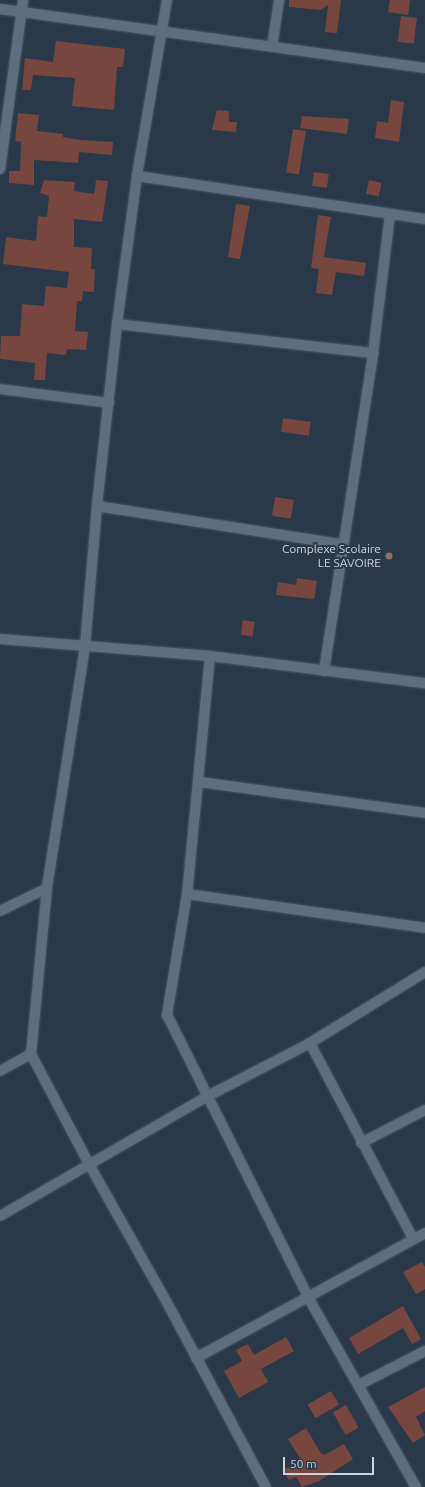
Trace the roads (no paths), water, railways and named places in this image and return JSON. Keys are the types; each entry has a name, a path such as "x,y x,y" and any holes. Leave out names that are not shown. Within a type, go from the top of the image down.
{"street":[{"path":"0,168 23,0"},
{"path":"167,0 137,176 117,324 96,506 85,647 47,888 32,1054 90,1166 266,1487"},
{"path":"272,47 279,0"},
{"path":"0,9 425,68"},
{"path":"137,176 425,219"},
{"path":"324,671 341,544 373,353 390,214"},
{"path":"117,324 373,353"},
{"path":"0,389 109,403"},
{"path":"96,506 341,544"},
{"path":"0,638 85,647 210,656 425,683"},
{"path":"210,656 200,782 188,894 166,1008 206,1097 308,1297 360,1385 416,1487"},
{"path":"200,782 425,813"},
{"path":"0,911 47,888"},
{"path":"188,894 425,928"},
{"path":"0,1216 90,1166 206,1097 310,1043 425,972"},
{"path":"310,1043 413,1238"},
{"path":"0,1071 32,1054"},
{"path":"362,1143 425,1110"},
{"path":"196,1358 413,1238 425,1233"},
{"path":"360,1385 425,1351"}],"place":[{"name":"Complexe Scolaire LE SAVOIRE","path":"389,556"}]}
